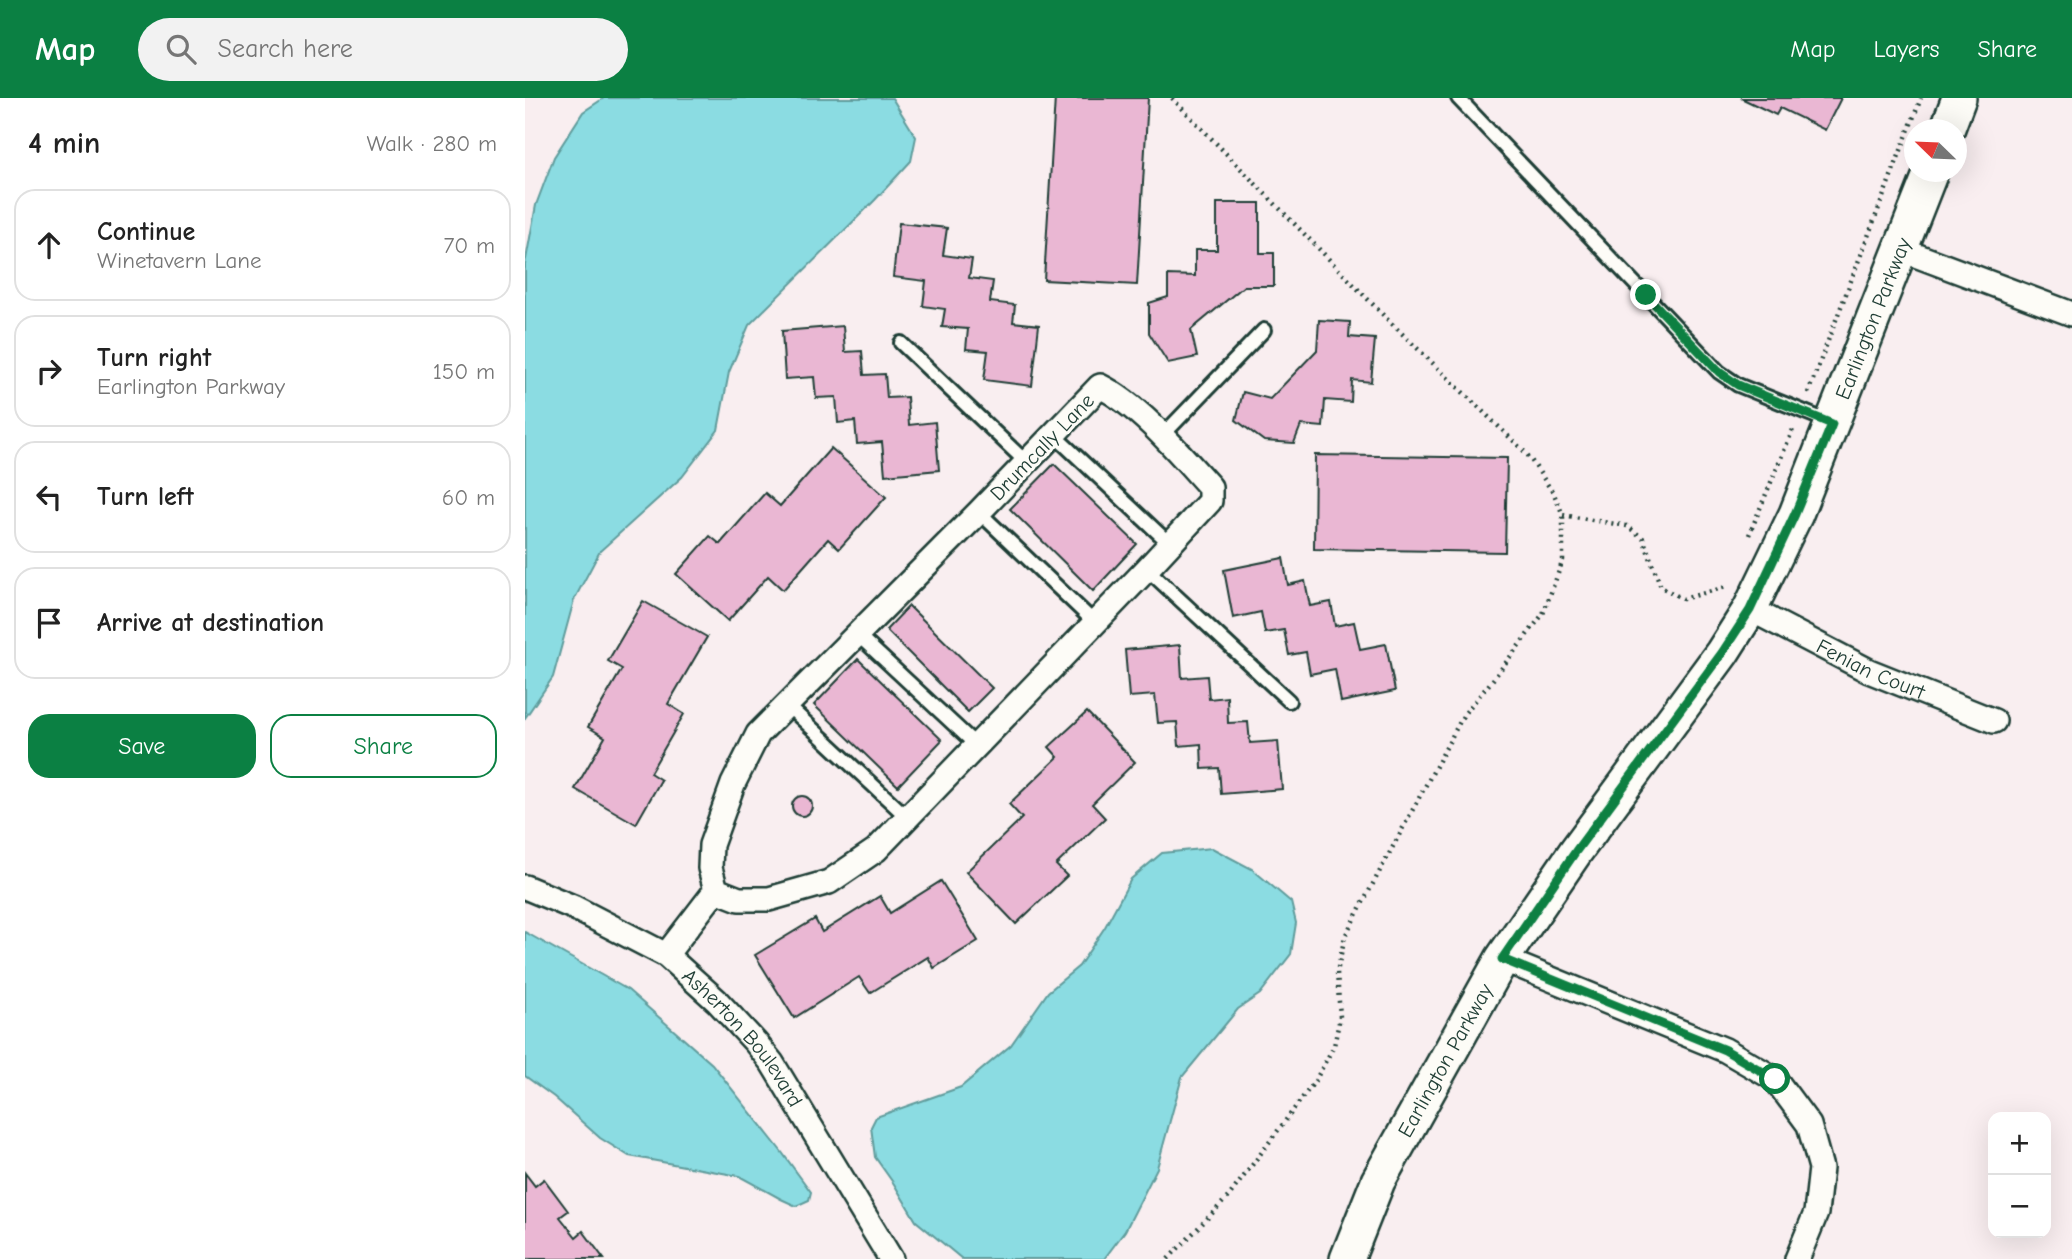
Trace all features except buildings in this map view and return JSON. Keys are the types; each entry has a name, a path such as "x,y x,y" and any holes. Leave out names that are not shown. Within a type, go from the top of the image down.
{"street":[{"path":"1951,119 1959,98"},
{"name":"Earlington Parkway","path":"1347,1259 1378,1181 1502,959 1576,851 1722,653 1750,610 1795,514 1927,182"},
{"path":"1902,250 2072,314"},
{"name":"Drumcally Lane","path":"1101,386 1163,435 1210,487 1210,501 908,818 876,850 829,882 769,899 739,899 716,890 710,868 711,845 733,784 758,734 786,704 858,635 1101,386"},
{"name":"Fenian Court","path":"1750,610 1869,671 1994,721"},
{"name":"Asherton Boulevard","path":"525,887 573,907 666,955 717,1002 772,1063 891,1259"},
{"path":"666,955 716,890"},
{"path":"1502,959 1725,1050 1775,1079 1809,1125 1821,1168 1816,1213 1797,1259"}],"lane":[{"path":"1458,98 1719,372 1738,385 1832,424"},
{"path":"1163,435 1264,330"},
{"path":"901,343 1027,463"},
{"path":"1054,435 1170,544"},
{"path":"979,512 1095,623"},
{"path":"1147,569 1289,701"},
{"path":"858,635 977,746"},
{"path":"786,704 908,818"}],"path":[{"path":"1168,1259 1229,1196 1315,1081 1334,1046 1340,1017 1337,972 1345,936 1464,714 1543,614 1563,560 1563,515 1554,494 1527,454 1390,322 1172,98"},
{"path":"1747,540 1801,410 1921,98"},
{"path":"1563,515 1627,526 1643,538 1661,587 1683,599 1726,587 1731,575"}],"water":[{"path":"604,98 892,98 916,137 911,161 749,325 729,372 718,430 682,477 600,551 574,600 553,677 525,718 525,265 536,205 554,157 583,112"},
{"path":"1212,848 1252,869 1291,902 1296,923 1291,954 1260,994 1238,1009 1182,1077 1157,1168 1125,1231 1104,1259 962,1259 916,1221 875,1157 871,1127 876,1117 961,1087 1011,1045 1048,992 1079,966 1105,927 1131,879 1162,853"},
{"path":"525,932 628,990 712,1064 811,1192 809,1200 796,1206 739,1176 629,1156 600,1138 554,1097 525,1076"}],"route":[{"path":"1646,295 1719,372 1738,385 1832,424 1795,514 1750,610 1722,653 1576,851 1502,959 1725,1050 1775,1079"}]}
